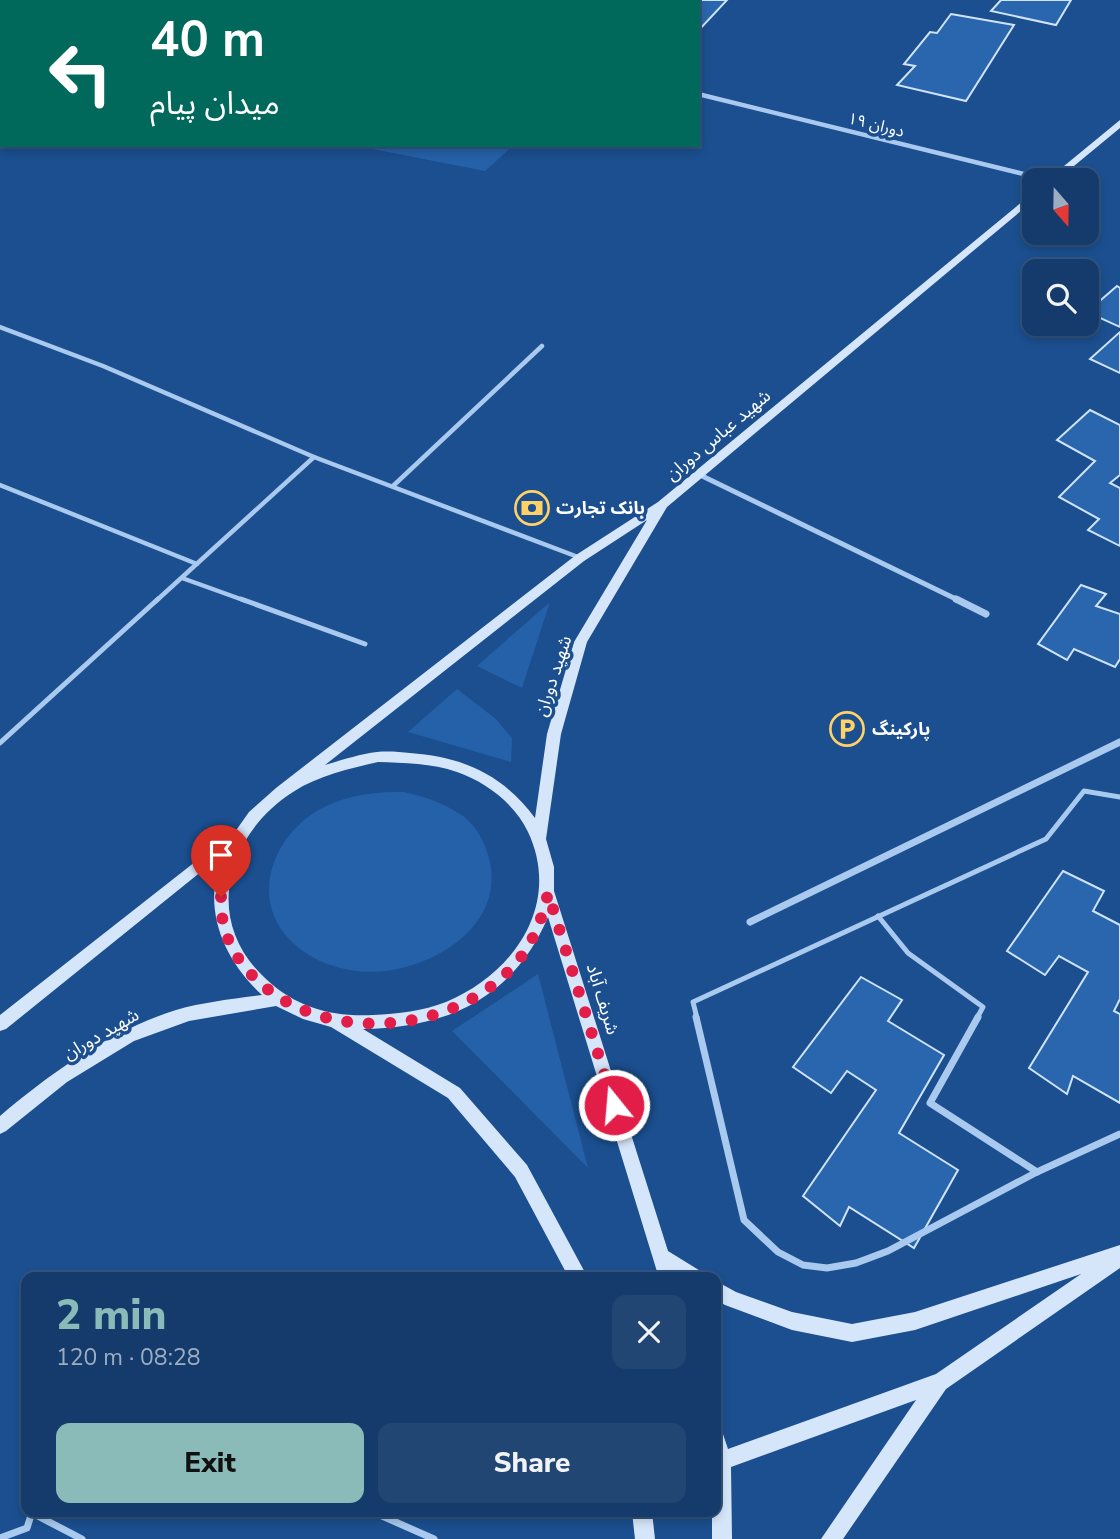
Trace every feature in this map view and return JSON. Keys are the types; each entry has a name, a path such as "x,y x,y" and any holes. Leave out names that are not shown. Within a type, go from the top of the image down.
{"main road":[{"path":"1065,168 1120,124"},
{"name":"شهید عباس دوران","path":"281,792 580,558 662,505 1022,205"},
{"name":"شهید دوران","path":"540,836 554,734 581,642 662,505"},
{"path":"0,1024 242,831 259,810 281,792 327,769 377,757 429,759 476,774 514,800 540,836 549,879 548,893 542,919 521,957 486,989 440,1013 388,1023 335,1021"},
{"path":"242,831 222,874 220,920 239,964 277,999 335,1021 454,1093 521,1171 576,1272"},
{"name":"شریف آباد","path":"548,893 666,1272"},
{"name":"شهید دوران","path":"0,1126 94,1055 135,1032 179,1017 277,999"},
{"path":"721,1293 792,1321 852,1333 915,1321 1120,1252"},
{"path":"661,1256 686,1272"},
{"path":"721,1461 941,1382 1120,1258"},
{"path":"831,1539 941,1382"},
{"path":"643,1517 645,1539"},
{"path":"721,1517 722,1539"}],"street":[{"name":"دوران ۱۹","path":"700,94 1022,173"},
{"path":"698,474 986,614"},
{"path":"750,922 1120,743"}],"lane":[{"path":"0,327 103,366 314,457 580,558"},
{"path":"393,486 542,346"},
{"path":"0,743 314,457"},
{"path":"0,485 197,564"},
{"path":"182,578 365,644"},
{"path":"1120,797 1084,791 1046,839 693,1002 744,1220 765,1243 804,1265 836,1268 887,1253 1037,1172 1120,1134"},
{"path":"878,916 908,953 983,1007 930,1103 1037,1172"},
{"path":"0,1538 27,1528 30,1517"},
{"path":"41,1517 82,1539"},
{"path":"384,1517 434,1539"}],"shaded area":[{"path":"362,147 512,147 485,171"},
{"path":"550,602 522,688 477,666"},
{"path":"457,689 496,719 512,738 511,762 408,732"},
{"path":"404,792 449,807 475,828 488,855 492,882 486,906 473,927 454,944 432,958 406,967 356,971 312,957 290,940 276,921 270,901 270,881 275,860 285,842 299,825 316,811 336,802 370,794"},
{"path":"538,974 588,1168 452,1031"}],"building":[{"path":"700,0 727,0 700,29"},
{"path":"1001,0 1071,0 1056,25 991,11"},
{"path":"951,14 1014,25 966,101 897,85 915,66 904,64 930,32 937,33"},
{"path":"1117,286 1120,288 1120,327 1099,317 1099,302"},
{"path":"1120,332 1120,373 1090,359"},
{"path":"1090,410 1120,425 1120,475 1110,483 1120,488 1120,546 1088,530 1099,519 1059,497 1095,461 1057,440"},
{"path":"1081,585 1106,594 1096,606 1120,614 1120,659 1115,667 1074,649 1067,660 1038,644"},
{"path":"1063,871 1104,891 1093,911 1120,925 1120,999 1114,1011 1120,1014 1120,1103 1073,1076 1067,1094 1029,1068 1088,972 1059,956 1045,975 1007,951"},
{"path":"861,977 902,1000 888,1021 944,1055 899,1133 958,1170 914,1248 849,1207 840,1226 803,1196 876,1090 847,1071 831,1093 793,1067"}],"place":[{"name":"بانک تجارت","path":"532,508"},
{"name":"پارکینگ","path":"847,729"}],"route":[{"path":"221,897 220,920 239,964 277,999 304,1012 335,1021 388,1023 440,1013 486,989 521,957 542,919 548,893 614,1105"}]}
